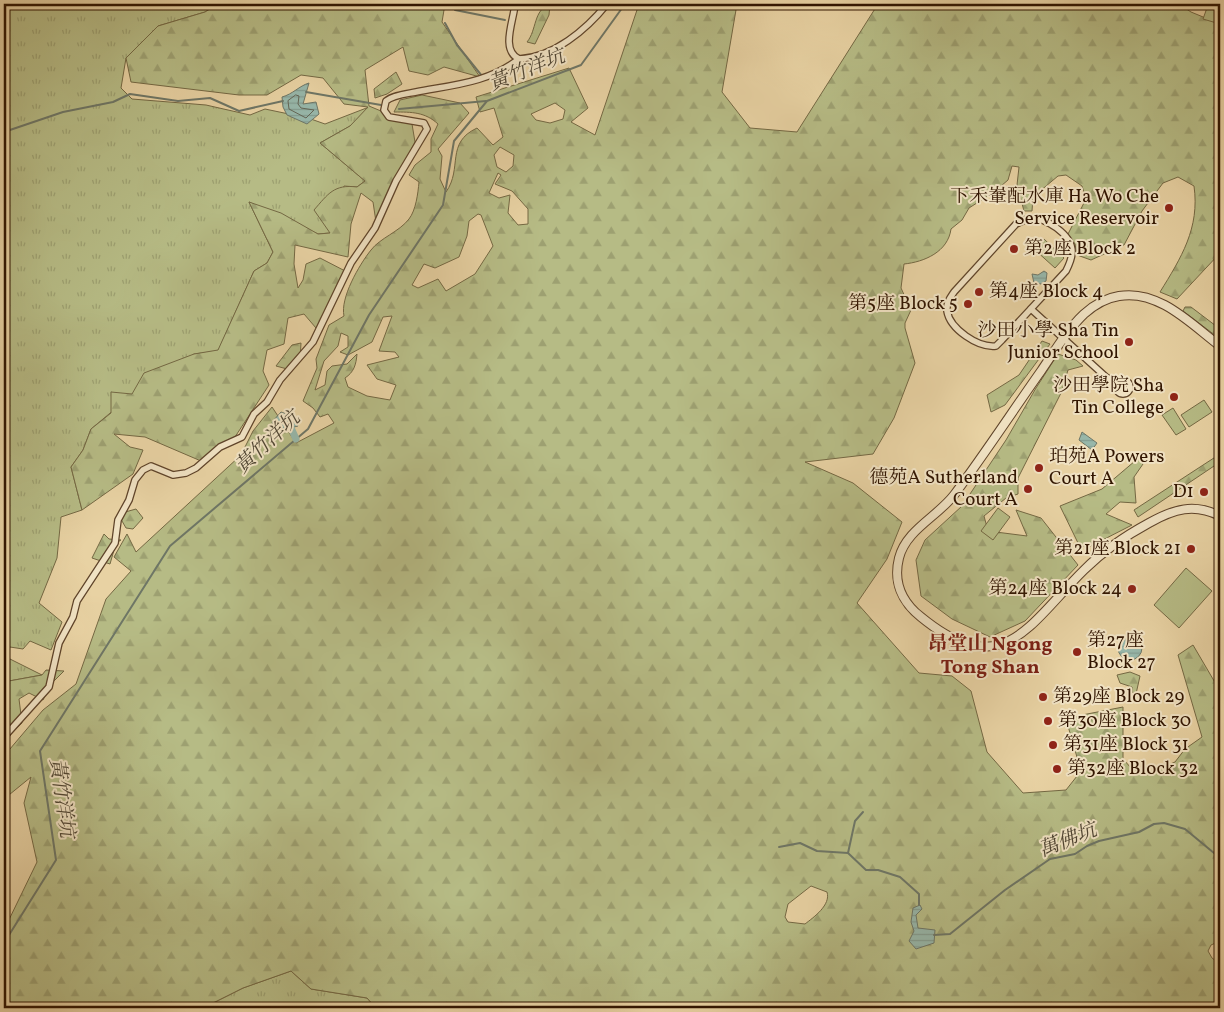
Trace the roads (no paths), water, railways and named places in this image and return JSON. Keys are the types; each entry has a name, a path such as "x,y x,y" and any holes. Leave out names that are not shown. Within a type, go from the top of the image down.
{"street":[{"path":"515,4 509,47 514,57 519,59"},
{"path":"4,737 49,687 60,640 69,627 80,595 115,543 119,517 128,503 134,483 140,474 150,466 172,474 186,473 196,468 220,447 242,438 256,412 267,402 280,380 312,342 350,263 375,228 396,181 426,131 427,125 424,123 389,117 384,110 386,101 410,94 480,80 501,72 519,59 535,56 563,43 588,25 607,4"},
{"path":"1036,218 1048,222 1068,240 1072,253 1066,271 1031,309 996,346 987,347 974,342 950,318 947,304 954,292 1016,224 1022,220 1036,218"},
{"path":"1220,346 1171,309 1153,300 1133,295 1110,298 1097,304 1084,314 1064,339 952,497 913,533 904,545 898,560 897,579 900,592 908,605 931,625 958,640 978,646 996,646 1023,633 1083,570 1116,542 1170,512 1187,507 1204,509 1220,516"},
{"path":"1031,309 1106,377 1117,383"}],"water":[{"path":"309,83 303,104 316,102 319,114 307,124 287,115 283,107 282,97"},
{"path":"1044,271 1047,273 1046,281 1041,284 1034,283 1032,274 1038,275"},
{"path":"281,412 290,415 298,426 275,432 272,422"},
{"path":"1082,432 1097,443 1092,450 1079,440"},
{"path":"1130,636 1138,640 1142,648 1138,656 1130,660 1122,656 1118,648 1122,640"},
{"path":"920,905 922,909 916,915 918,928 935,930 934,943 916,949 909,941 914,931 911,922 913,908"}],"waterway":[{"name":"黃竹洋坑","path":"4,943 56,860 40,751 170,546 308,429 369,315 443,205 454,141 487,101 581,65 625,4"},
{"path":"455,10 505,20"},
{"path":"445,23 457,45 482,76"},
{"path":"306,92 381,105"},
{"path":"4,132 63,112 113,102 130,94 178,101 210,98 239,111 283,101"},
{"path":"399,109 486,101"},
{"path":"288,421 296,439"},
{"path":"863,812 855,821 848,853 866,870 878,870 900,877 919,894 919,905"},
{"name":"萬佛坑","path":"934,935 950,934 1005,890 1050,859 1075,854 1099,841 1139,832 1154,824 1164,823 1185,829 1220,858"},
{"path":"779,847 800,843 817,851 848,853"}],"place":[{"name":"下禾輋配水庫 Ha Wo Che Service Reservoir","path":"1169,208"},
{"name":"第2座 Block 2","path":"1014,249"},
{"name":"第4座 Block 4","path":"979,292"},
{"name":"第5座 Block 5","path":"968,304"},
{"name":"沙田小學 Sha Tin Junior School","path":"1129,342"},
{"name":"沙田學院 Sha Tin College","path":"1174,397"},
{"name":"珀苑A Powers Court A","path":"1039,468"},
{"name":"德苑A Sutherland Court A","path":"1028,489"},
{"name":"D1","path":"1204,492"},
{"name":"第21座 Block 21","path":"1191,549"},
{"name":"第24座 Block 24","path":"1132,589"},
{"name":"第27座 Block 27","path":"1077,652"},
{"name":"第29座 Block 29","path":"1043,697"},
{"name":"第30座 Block 30","path":"1048,721"},
{"name":"第31座 Block 31","path":"1053,745"},
{"name":"第32座 Block 32","path":"1057,769"}],"district":[{"name":"昂堂山 Ngong Tong Shan","path":"990,656"}]}
